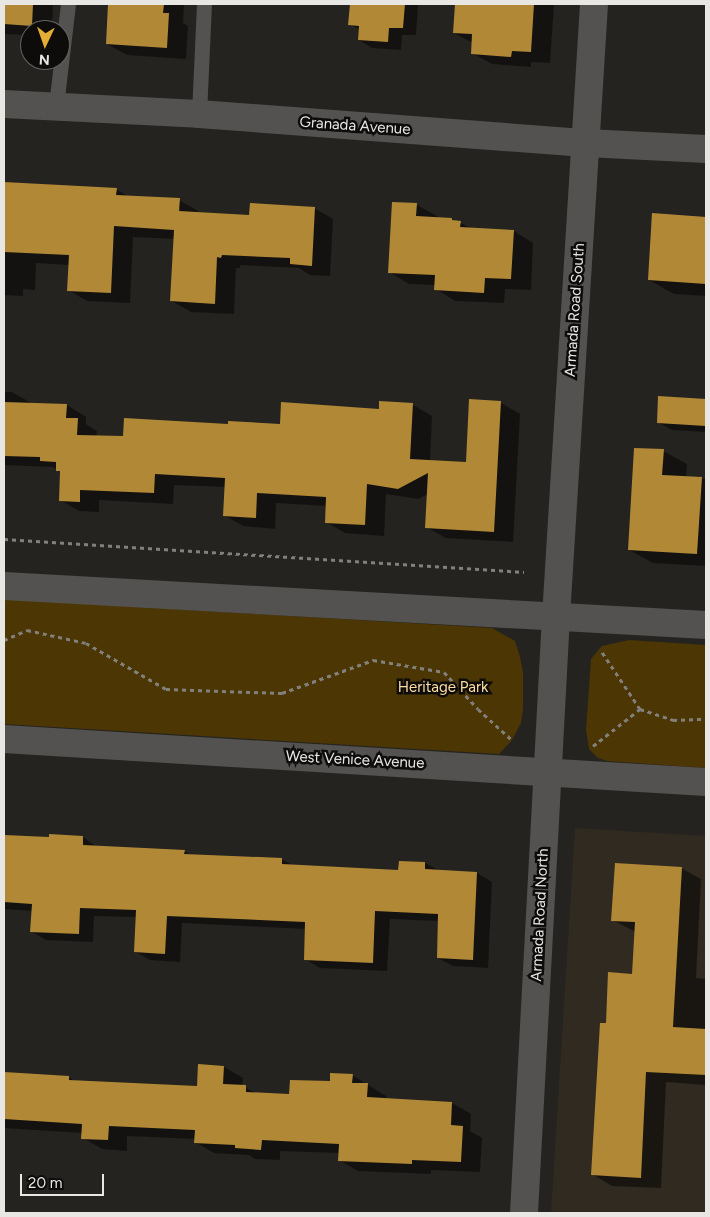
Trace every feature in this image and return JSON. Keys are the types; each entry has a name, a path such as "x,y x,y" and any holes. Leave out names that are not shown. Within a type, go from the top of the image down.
{"street":[{"name":"Armada Road South","path":"556,617 594,4"},
{"name":"Granada Avenue","path":"4,104 199,114 586,143 706,149"},
{"path":"4,586 706,625"},
{"name":"Armada Road North","path":"524,1213 556,617"},
{"name":"West Venice Avenue","path":"4,739 706,782"}],"lane":[{"path":"56,106 68,4"},
{"path":"199,114 204,4"}],"path":[{"path":"4,540 524,572"},
{"path":"4,640 27,630 86,643 166,689 282,693 373,660 444,672 478,709 512,740"},
{"path":"600,649 640,709 673,720 706,719"},
{"path":"592,746 640,709"}],"shaded area":[{"path":"575,828 706,836 706,1213 551,1213"}],"green space":[{"name":"Heritage Park","path":"4,599 492,628 515,641 520,657 523,672 521,723 512,740 499,754 4,724"},
{"path":"629,640 706,645 706,768 607,761 598,758 589,749 586,730 591,659 602,646"}],"building":[{"path":"4,4 33,4 32,20 20,20 20,25 4,24"},
{"path":"108,4 164,4 163,13 169,13 167,48 106,44"},
{"path":"350,4 405,4 403,28 389,28 388,42 358,40 359,26 348,25"},
{"path":"455,4 534,4 531,52 512,51 511,57 471,54 472,34 453,33"},
{"path":"4,182 117,188 116,195 180,198 179,211 249,215 250,203 315,207 312,266 290,264 290,258 222,255 221,258 217,257 215,304 170,301 174,230 114,226 111,293 67,291 69,255 4,252"},
{"path":"392,202 417,203 416,216 452,218 452,220 461,221 460,227 514,230 511,279 485,278 484,293 434,290 435,275 388,273"},
{"path":"652,213 706,217 706,284 648,280"},
{"path":"658,396 706,399 706,426 657,423"},
{"path":"469,399 501,401 494,532 425,528 428,473 398,489 367,484 365,525 325,523 326,497 257,493 256,518 223,516 225,478 155,474 154,493 80,490 80,502 59,501 60,471 56,471 56,462 40,461 40,457 4,456 4,402 67,404 66,418 78,418 77,435 123,436 124,418 228,424 228,421 280,424 281,402 379,409 379,401 413,403 410,459 466,462"},
{"path":"634,448 664,449 662,475 702,477 697,554 628,550"},
{"path":"49,834 83,836 83,845 185,850 184,854 282,858 282,864 398,870 399,861 425,862 425,869 477,872 473,960 437,958 438,914 375,911 373,963 304,960 305,922 167,916 165,954 134,952 136,910 80,908 79,934 30,932 32,904 4,902 4,835 49,837"},
{"path":"615,863 682,867 673,1027 706,1029 706,1075 646,1072 641,1178 591,1175 600,1023 606,1023 608,972 632,974 635,922 611,921"},
{"path":"198,1064 224,1066 223,1084 246,1085 246,1092 289,1094 290,1080 330,1081 330,1073 353,1074 352,1083 368,1083 367,1097 452,1102 451,1125 463,1126 461,1162 412,1160 412,1164 338,1161 339,1144 262,1140 261,1150 235,1148 235,1145 194,1143 195,1130 109,1126 108,1140 81,1139 82,1124 4,1119 4,1072 69,1076 69,1080 197,1086"}]}
